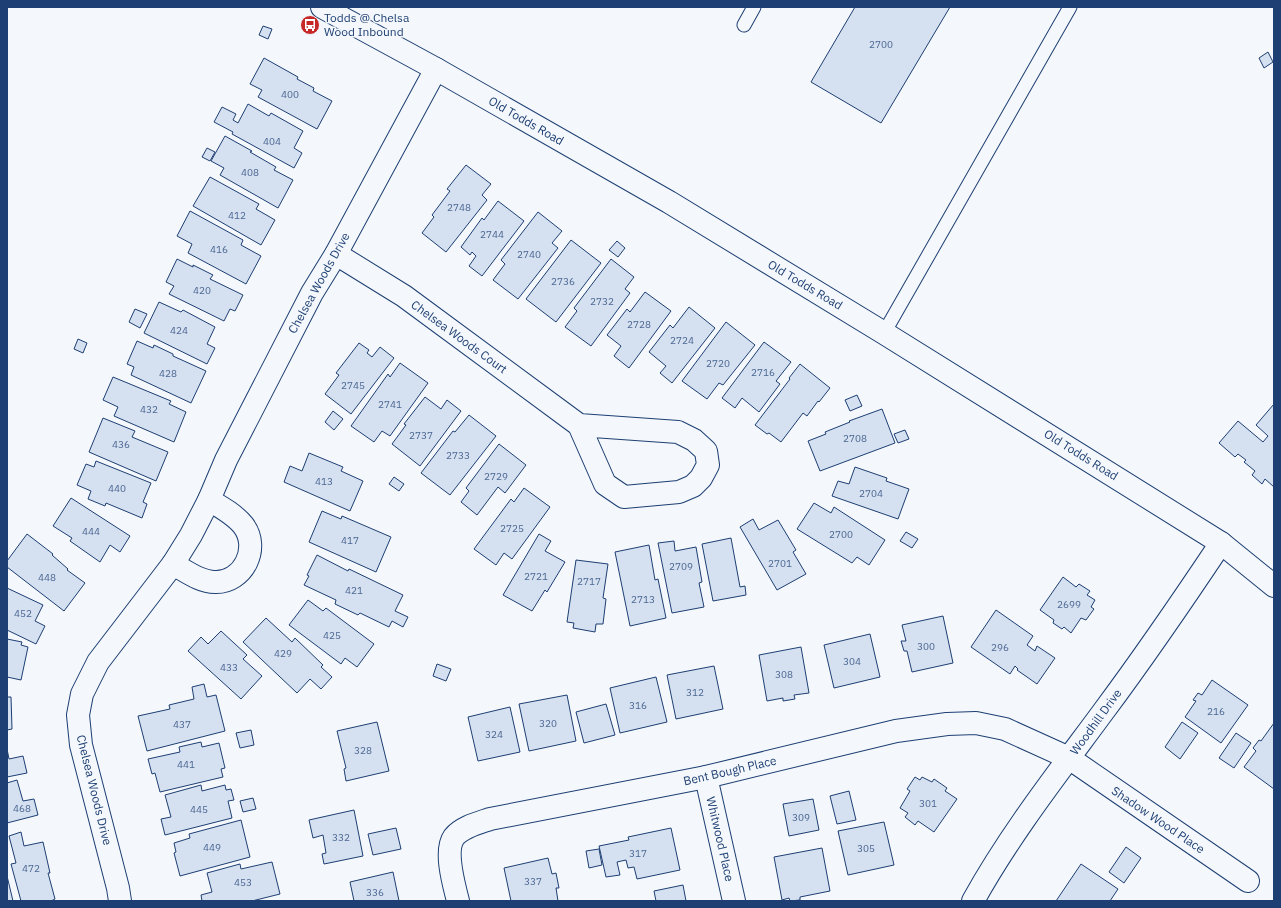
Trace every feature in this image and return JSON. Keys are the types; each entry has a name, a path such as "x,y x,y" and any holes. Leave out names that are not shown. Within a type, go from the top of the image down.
{"street":[{"name":"Old Todds Road","path":"322,7 436,69 669,202 884,333 1221,543 1274,586"},
{"name":"Chelsea Woods Drive","path":"120,901 118,888 81,745 78,715 82,694 98,662 173,564 191,535 209,500 226,460 308,300 336,254 436,69"},
{"name":"Chelsea Woods Court","path":"336,254 404,296 579,425 605,484 624,497 679,492 693,486 702,478 708,465 706,451 694,440 678,432 579,425"},
{"path":"173,564 204,580 215,582 226,581 236,576 244,568 249,558 251,547 249,536 243,525 224,509 209,500"},
{"name":"Woodhill Drive","path":"972,901 1010,839 1121,688 1221,543"},
{"name":"Bent Bough Place","path":"458,901 452,877 449,853 454,838 468,827 490,819 706,777 896,731 947,724 976,723 1005,729 1069,758"},
{"name":"Shadow Wood Place","path":"1069,758 1248,881"},
{"name":"Whitwood Place","path":"706,777 734,901"}],"lane":[{"path":"744,24 754,7"},
{"path":"884,333 1070,7"}],"building":[{"path":"855,7 950,7 881,123 811,82"},
{"path":"263,26 272,29 268,39 259,35"},
{"path":"1268,52 1273,62 1264,68 1259,58"},
{"path":"264,58 298,77 297,79 314,88 313,91 332,101 317,129 258,97 262,90 250,84"},
{"path":"248,104 269,116 271,113 303,131 294,148 302,153 294,168 232,134 233,132 214,122 222,107 236,114 233,120 238,123"},
{"path":"225,136 252,151 250,152 276,167 274,170 293,180 278,208 220,175 224,168 211,161"},
{"path":"207,148 215,152 210,161 202,157"},
{"path":"466,165 491,184 482,195 487,200 446,252 422,233 434,217 432,215 450,191 447,189"},
{"path":"210,177 259,204 256,209 275,220 261,245 193,206"},
{"path":"498,201 524,221 482,276 469,266 476,256 472,252 470,255 461,247 482,218 484,220"},
{"path":"190,211 243,240 241,245 261,256 246,284 188,253 192,244 177,236"},
{"path":"538,212 562,231 552,243 558,248 518,299 493,280 505,264 501,260"},
{"path":"571,240 601,263 556,322 526,299"},
{"path":"617,241 625,248 618,257 609,250"},
{"path":"177,259 213,275 210,279 243,295 235,311 230,309 224,321 169,294 174,286 166,282"},
{"path":"611,259 634,277 625,289 630,293 591,346 565,327 577,311 574,308"},
{"path":"645,292 671,311 629,368 614,356 621,346 607,335 627,309 630,312"},
{"path":"159,302 181,312 183,310 215,327 207,344 215,348 207,364 144,333"},
{"path":"689,307 715,328 672,383 660,373 666,366 649,352 670,325 673,328"},
{"path":"135,309 147,314 140,328 129,322"},
{"path":"726,322 755,345 723,385 719,383 707,399 682,381"},
{"path":"78,339 87,343 83,353 74,349"},
{"path":"137,341 153,348 154,345 173,354 173,356 206,371 191,403 131,375 134,367 127,364"},
{"path":"764,342 791,362 776,381 780,384 759,412 742,398 735,408 722,398"},
{"path":"359,343 369,350 367,353 372,357 380,347 394,358 351,414 325,394 339,375 336,373"},
{"path":"400,363 428,383 390,436 382,431 374,442 351,426 388,374 390,377"},
{"path":"800,364 830,388 807,416 803,413 781,442 755,425"},
{"path":"113,377 171,401 169,404 186,412 174,442 114,416 118,407 103,400"},
{"path":"857,395 862,406 850,411 845,400"},
{"path":"425,397 441,409 447,400 461,411 420,466 392,444 406,425 404,424"},
{"path":"1274,404 1274,487 1265,479 1262,484 1252,475 1255,471 1244,462 1246,460 1238,454 1235,457 1219,443 1238,421 1263,442 1268,436 1256,425"},
{"path":"882,409 895,443 820,471 808,441 826,434 825,432 850,422 849,421"},
{"path":"333,411 343,419 334,430 325,422"},
{"path":"469,415 496,436 450,495 421,473 453,431 455,432"},
{"path":"103,418 135,431 132,437 168,452 156,481 89,452"},
{"path":"905,430 909,439 898,443 894,434"},
{"path":"499,444 526,465 505,493 498,487 477,515 461,502 469,491 466,488"},
{"path":"309,453 343,467 341,471 363,481 350,511 284,482 290,466 302,471"},
{"path":"96,461 151,483 143,502 147,504 142,518 106,503 105,506 88,499 91,491 77,485 86,464 94,467"},
{"path":"855,467 887,478 886,481 909,489 898,519 832,496 838,481 849,484"},
{"path":"394,477 404,484 399,491 389,484"},
{"path":"524,488 550,507 512,559 504,553 496,565 474,549 511,499 514,502"},
{"path":"71,498 130,536 120,552 110,545 100,562 70,541 72,538 53,526"},
{"path":"814,503 831,513 834,507 885,540 869,565 857,557 852,563 797,529"},
{"path":"322,511 341,519 342,516 391,537 376,572 309,542"},
{"path":"753,519 759,530 778,520 796,550 793,552 806,574 777,590 740,527"},
{"path":"906,532 918,539 912,548 900,541"},
{"path":"27,534 53,554 52,555 68,569 67,570 85,583 64,611 7,567 7,561"},
{"path":"539,534 551,541 545,551 565,562 547,592 545,590 532,611 503,595"},
{"path":"731,538 740,587 745,586 746,595 713,601 702,544"},
{"path":"674,541 675,551 696,547 702,582 699,583 704,607 672,613 658,543"},
{"path":"649,545 655,580 658,579 666,618 630,626 615,552"},
{"path":"317,555 348,571 349,569 403,595 395,611 408,617 403,627 392,621 389,627 360,613 358,615 335,604 336,600 304,585 309,576 307,575"},
{"path":"576,560 608,564 603,598 606,599 603,624 596,624 595,632 573,628 574,623 567,622"},
{"path":"1063,577 1076,587 1079,584 1090,591 1087,595 1095,600 1091,607 1094,609 1086,620 1081,618 1071,633 1064,627 1062,629 1053,623 1054,620 1040,610"},
{"path":"7,588 43,605 35,621 45,626 36,644 7,630"},
{"path":"308,600 323,611 326,608 374,644 357,667 345,658 341,664 289,625"},
{"path":"996,610 1033,636 1027,645 1035,651 1037,646 1055,658 1037,684 1017,670 1018,669 1015,666 1010,674 971,647"},
{"path":"943,616 953,663 912,672 907,651 904,651 901,641 906,641 902,625"},
{"path":"266,618 292,642 295,638 323,665 321,667 332,677 321,689 310,679 297,693 243,642"},
{"path":"221,631 247,655 243,659 262,676 241,699 188,651 201,637 208,644"},
{"path":"870,634 880,677 834,688 824,645"},
{"path":"7,639 22,642 21,645 28,647 21,680 7,677"},
{"path":"801,647 809,693 794,695 795,699 783,701 783,698 767,701 759,655"},
{"path":"437,664 451,669 446,681 433,676"},
{"path":"714,666 723,709 676,719 667,675"},
{"path":"656,677 667,722 620,733 610,688"},
{"path":"1212,680 1248,705 1221,743 1185,717 1196,701 1193,700 1198,693 1202,695"},
{"path":"204,684 207,697 216,695 225,731 147,751 138,716 170,709 169,705 194,699 192,687"},
{"path":"567,695 576,741 529,751 519,704"},
{"path":"7,697 11,697 12,729 7,730"},
{"path":"606,704 615,735 584,743 576,712"},
{"path":"510,707 520,752 478,761 468,717"},
{"path":"377,722 389,771 346,781 344,769 346,768 337,731"},
{"path":"1182,722 1198,733 1180,759 1165,747"},
{"path":"1274,723 1274,789 1244,767 1256,751 1253,748 1259,740 1261,741"},
{"path":"251,730 254,745 240,748 236,733"},
{"path":"1236,733 1251,743 1234,768 1219,758"},
{"path":"201,742 202,747 219,743 225,768 221,769 223,777 160,792 155,773 152,774 148,759 180,752 179,747"},
{"path":"7,749 9,759 23,756 27,773 7,777"},
{"path":"915,777 920,780 922,777 932,782 934,779 947,788 945,791 957,799 934,832 918,821 915,825 905,817 908,813 900,808 910,791 907,789"},
{"path":"17,780 23,801 34,799 38,815 7,823 7,783"},
{"path":"201,785 202,791 225,785 226,790 231,789 234,800 228,801 232,818 165,835 161,819 171,817 165,795"},
{"path":"849,791 856,820 837,824 830,796"},
{"path":"253,798 256,809 243,812 240,801"},
{"path":"813,799 819,830 789,836 783,804"},
{"path":"354,810 363,856 324,864 322,854 326,853 323,835 313,838 309,820"},
{"path":"241,820 250,857 180,876 174,853 176,852 174,843 190,838 189,834"},
{"path":"884,822 894,865 848,875 838,831"},
{"path":"396,828 401,849 373,855 368,834"},
{"path":"671,828 680,870 637,879 634,867 628,868 626,860 617,862 620,875 606,877 599,846 629,840 628,837"},
{"path":"21,832 24,846 43,842 50,873 48,873 55,899 51,901 21,901 11,864 16,863 9,836"},
{"path":"1126,847 1141,858 1124,883 1109,872"},
{"path":"822,848 830,891 800,897 800,900 790,901 789,898 782,900 774,857"},
{"path":"599,849 602,865 589,868 586,851"},
{"path":"548,858 552,874 556,873 559,888 556,888 558,901 511,901 504,868"},
{"path":"272,862 280,894 252,901 202,901 201,895 212,892 207,873 240,864 241,869"},
{"path":"1081,864 1118,889 1110,901 1056,901"},
{"path":"393,872 399,901 354,901 350,882"},
{"path":"7,876 13,901 7,901"},
{"path":"683,885 686,901 656,901 654,891"}],"place":[{"name":"Todds @ Chelsa Wood Inbound","path":"310,25"}]}
